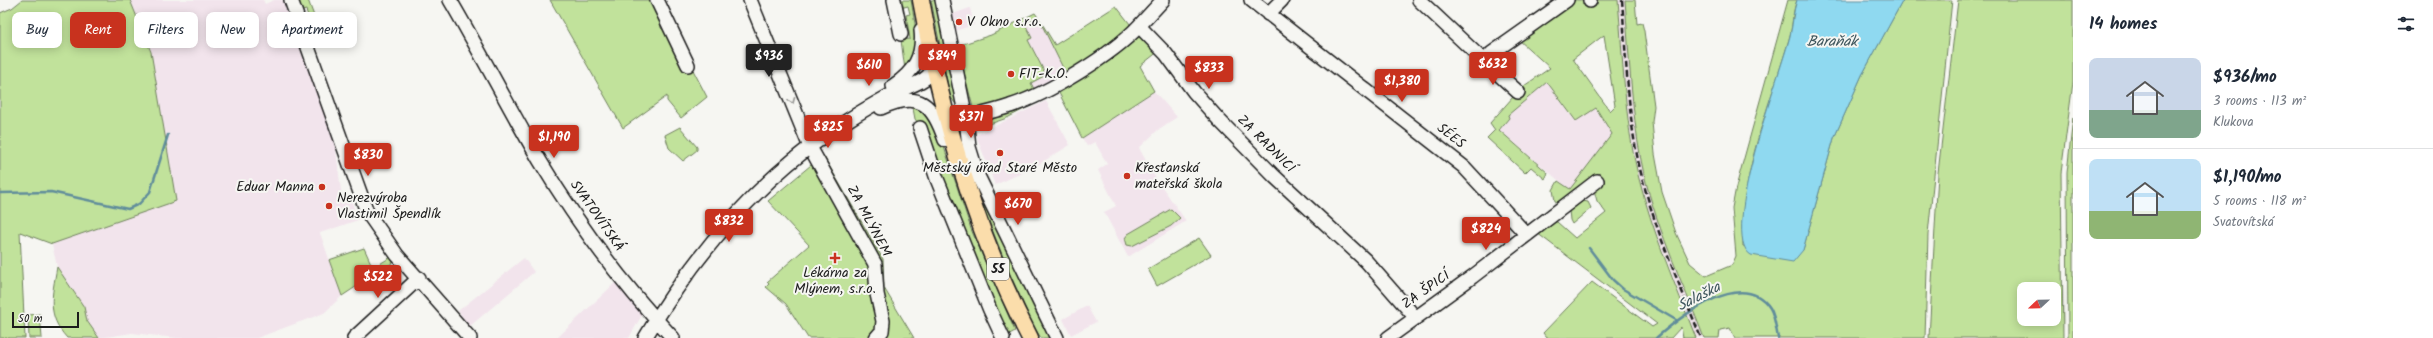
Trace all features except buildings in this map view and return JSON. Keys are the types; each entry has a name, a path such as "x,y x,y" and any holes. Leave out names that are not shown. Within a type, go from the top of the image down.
{"main road":[{"name":"55","path":"922,0 941,99 957,159 1000,275 1030,338"}],"street":[{"path":"291,0 367,212 397,255 419,278 470,338"},
{"name":"SVATOVÍTSKÁ","path":"450,0 552,180 590,236 672,338"},
{"path":"657,0 688,65"},
{"name":"ZA MLÝNEM","path":"750,0 810,147 875,264 877,294 883,321 882,331 876,338"},
{"path":"894,0 901,34"},
{"path":"854,116 861,106 904,79 917,62 922,48 916,0"},
{"path":"942,0 966,118 969,147 982,186 1002,223 1052,336"},
{"path":"966,118 1011,106 1050,87 1094,62 1130,35 1163,0"},
{"name":"SÉES","path":"1251,0 1464,167 1527,235"},
{"path":"1268,14 1282,0"},
{"path":"1419,0 1518,92"},
{"path":"1484,61 1492,53 1567,0"},
{"name":"ZA RADNICÍ","path":"1139,26 1166,54 1194,92 1219,120 1274,176 1366,261 1415,317"},
{"path":"645,338 689,272 728,225 753,199 810,147 831,131 854,116 920,81 930,73 933,58"},
{"path":"920,81 931,80 935,83 950,143 957,159"},
{"path":"831,131 847,126 883,107 908,99 921,102 932,111 940,124 948,148 957,159"},
{"path":"941,99 966,118"},
{"path":"957,159 966,118"},
{"path":"920,128 937,179 990,310 1003,338"},
{"name":"ZA ŠPICÍ","path":"1388,338 1597,181"},
{"path":"354,338 419,278"}],"shaded area":[{"path":"130,0 263,0 265,4 274,0 283,0 288,12 267,12 267,48 301,48 336,150 342,199 350,197 358,220 320,233 342,296 324,313 257,338 176,338 132,333 99,338 87,321 84,307 57,267 52,244 176,201 149,48 198,48 198,12 135,12"},
{"path":"1618,0 1625,0 1634,116 1641,161 1662,233 1704,338 1696,338 1646,206 1637,174 1626,104"},
{"path":"970,8 974,25 951,32 947,16"},
{"path":"1038,17 1065,72 1007,103 1024,24"},
{"path":"1547,82 1575,121 1595,108 1612,134 1570,190 1499,130 1509,118 1507,115"},
{"path":"1154,91 1177,117 1159,129 1139,148 1155,177 1186,221 1128,257 1104,212 1116,206 1098,170 1107,164 1095,142 1087,146 1082,138"},
{"path":"1046,101 1070,145 1031,169 995,185 976,135"},
{"path":"524,258 534,272 469,327 458,311"},
{"path":"616,282 642,315 629,338 557,338"},
{"path":"1087,306 1096,322 1071,335 1063,319"}],"green space":[{"path":"22,0 130,0 135,12 134,48 149,48 151,52 176,201 52,244 20,232 25,338 0,338 0,13 12,8"},
{"path":"295,0 308,0 312,12 307,12 306,10 299,12"},
{"path":"550,0 651,0 659,17 661,28 669,35 686,71 693,70 707,97 681,118 667,101 667,96 623,128"},
{"path":"896,0 911,0 917,36 916,53 905,70 901,40 910,39 906,15 910,14 908,6 900,8"},
{"path":"931,0 935,0 957,106 950,96"},
{"path":"1571,0 1618,0 1627,110 1633,153 1638,175 1657,237 1696,338 1683,338 1681,327 1671,338 1547,338 1543,333 1592,282 1652,327 1657,324 1537,233 1551,222 1557,222 1575,238 1606,213 1597,201 1594,190 1559,203 1555,201 1553,190 1558,181 1570,189 1612,134 1596,108 1576,121 1547,82 1508,115 1509,118 1499,130 1548,173 1545,179 1531,167 1525,173 1487,138 1495,130 1490,123 1521,88 1550,68 1519,40","holes":["1604,35 1615,106 1610,111 1573,59"]},
{"path":"1625,0 1635,0 1637,24 1642,23 1644,31 1654,106 1652,122 1655,154 1662,192 1676,233 1690,263 1706,276 1732,265 1736,256 1732,208 1736,187 1788,0 1797,0 1789,39 1757,141 1751,167 1743,219 1743,246 1803,250 1834,138 1862,75 1903,0 1952,0 1928,234 1925,338 1735,338 1730,328 1720,330 1719,338 1704,338 1660,228 1646,183 1635,121"},
{"path":"1958,0 2073,0 2073,82 2061,173 2063,338 1929,338 1938,173"},
{"path":"1116,6 1130,24 1127,33 1068,72 1064,70 1038,17 1055,45"},
{"path":"1035,13 1038,17 1025,24 1032,38 1028,40 1046,75 1031,83 1034,89 1015,101 974,111 957,46 991,35"},
{"path":"1138,37 1142,37 1159,51 1140,66 1154,91 1082,138 1059,93"},
{"path":"1051,95 1007,118 978,128 976,119"},
{"path":"912,103 921,106 938,129 971,229 1015,331 1006,336 924,131 915,119"},
{"path":"2073,117 2073,338 2068,338 2067,173"},
{"path":"680,127 697,147 697,150 683,161 669,148 665,135"},
{"path":"823,155 883,259 884,288 914,338 808,338 786,304 766,287 769,284 767,282 809,245 768,201"},
{"path":"1583,201 1588,202 1591,208 1572,224 1569,210"},
{"path":"987,204 1039,317 1051,338 1041,338 1034,327 1009,272 983,206"},
{"path":"1171,209 1180,218 1171,226 1132,246 1127,245 1125,238 1128,234"},
{"path":"1199,238 1211,255 1157,286 1148,269"},
{"path":"364,248 373,268 391,257 395,261 342,296 329,260"},
{"path":"57,267 84,307 87,321 99,338 67,338 60,330 53,313 52,305"},
{"path":"40,314 42,338 29,338 28,315"}],"water":[{"name":"Baraňák","path":"1797,0 1903,0 1862,75 1834,138 1803,250 1793,262 1751,255 1743,241 1742,217 1755,151 1785,54"}],"waterway":[{"path":"0,193 51,192 128,209 139,204 150,192 168,135"},
{"path":"1589,248 1613,280 1623,289 1676,320"},
{"name":"Salaška","path":"1656,338 1695,308 1728,294 1744,292 1758,297 1770,308 1778,338"}],"railway":[{"path":"1622,0 1631,121 1643,183 1674,273 1701,338"}],"place":[{"name":"V Okno s.r.o.","path":"959,22"},
{"name":"FIT-K.O.","path":"1011,74"},
{"name":"Městský úřad Staré Město","path":"1000,153"},
{"name":"Křesťanská mateřská škola","path":"1127,176"},
{"name":"Eduar Manna","path":"322,187"},
{"name":"Nerezvýroba Vlastimil Špendlík","path":"329,206"},
{"name":"Lékárna za Mlýnem, s.r.o.","path":"835,258"}]}
